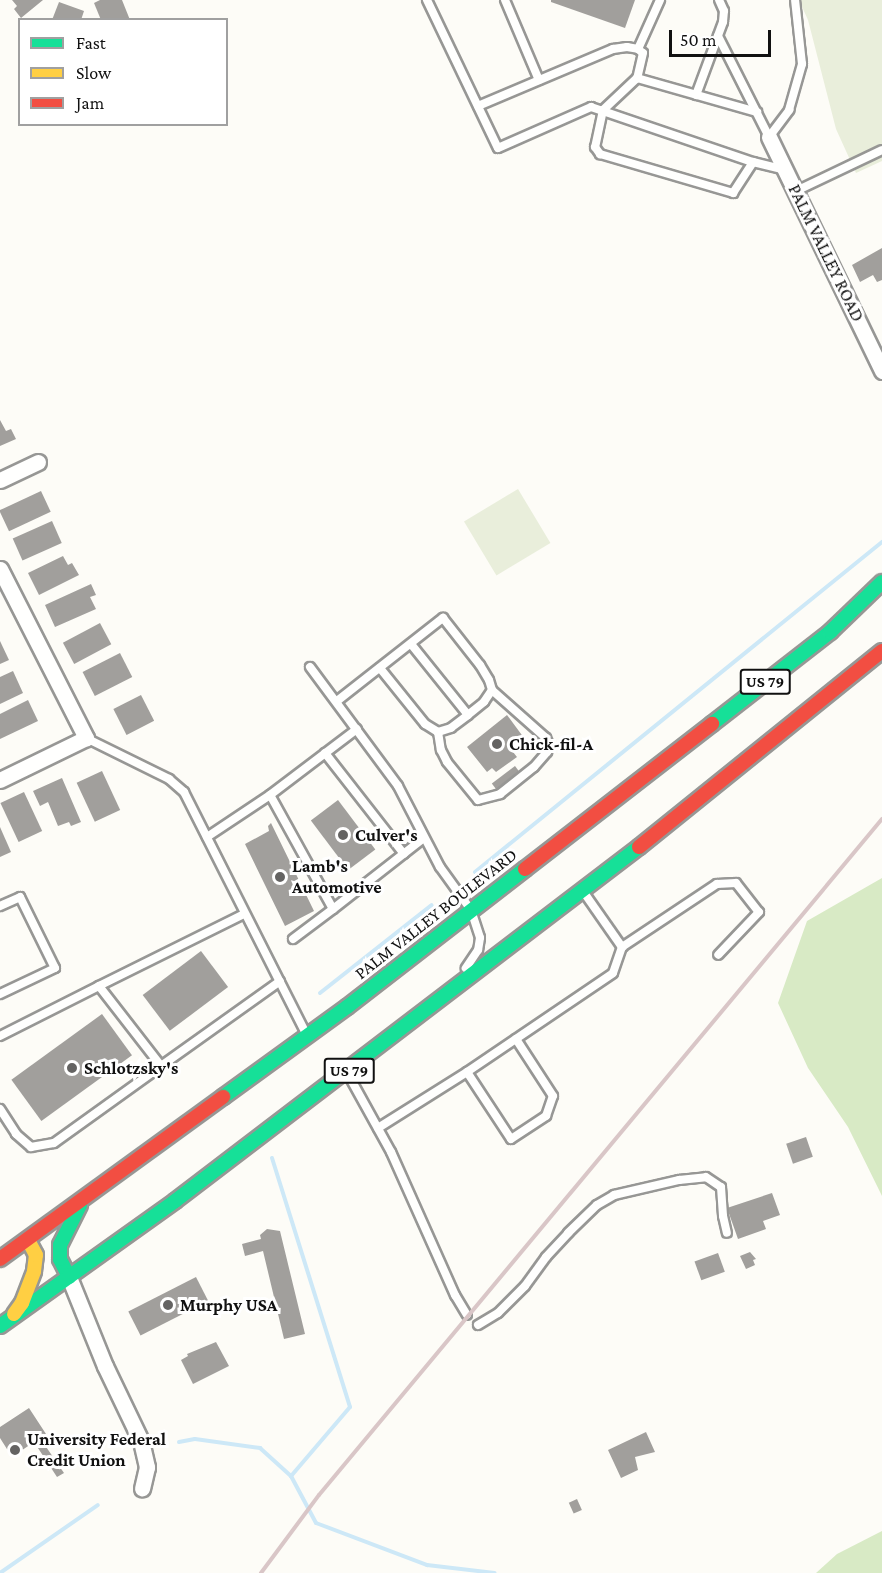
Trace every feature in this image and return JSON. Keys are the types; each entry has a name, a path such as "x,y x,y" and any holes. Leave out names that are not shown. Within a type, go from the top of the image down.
{"highway":[{"name":"PALM VALLEY BOULEVARD","path":"0,1259 308,1036 830,632 882,582"},
{"name":"US 79","path":"5,1322 219,1168 347,1072 681,815 882,651"},
{"path":"69,1277 60,1258 60,1245 83,1199"},
{"path":"5,1322 22,1303 34,1271 36,1255 28,1240"}],"street":[{"name":"PALM VALLEY ROAD","path":"769,137 882,370"},
{"path":"0,480 38,462"},
{"path":"0,569 86,738 0,780"},
{"path":"69,1277 105,1366 141,1441 147,1467 142,1488"}],"lane":[{"path":"427,0 498,148 591,107 753,162 785,170"},
{"path":"505,0 539,80"},
{"path":"638,49 660,0"},
{"path":"696,94 718,36 724,11 719,0"},
{"path":"718,36 769,137 789,110 802,64 795,0"},
{"path":"478,106 614,49 638,49 643,53 643,60 637,78 603,110 596,147 600,154 733,193 753,162"},
{"path":"637,78 757,112"},
{"path":"796,191 882,150"},
{"path":"337,701 443,618 480,665 492,690 546,738 549,746 547,752 534,767 500,794 478,800 447,762 441,750 438,732"},
{"path":"411,644 468,715"},
{"path":"310,667 398,786 440,867 471,910 480,938 478,950 468,967 354,1053"},
{"path":"380,668 425,724 438,732 451,728 468,715 484,702 492,690"},
{"path":"207,837 270,795 357,729"},
{"path":"86,738 169,779 184,792 308,1036"},
{"path":"325,753 404,854"},
{"path":"270,795 333,909"},
{"path":"293,939 424,838"},
{"path":"378,1128 467,1072 613,974 622,947 717,884 735,883 759,912 718,955"},
{"path":"583,891 622,947"},
{"path":"0,906 20,897 55,968 0,994"},
{"path":"0,1036 244,914"},
{"path":"0,1109 16,1134 30,1147 54,1143 280,981"},
{"path":"99,986 161,1066"},
{"path":"467,1072 511,1139 546,1116 553,1096 516,1039"},
{"path":"347,1072 391,1152 455,1295 468,1315"},
{"path":"219,1168 240,1138"},
{"path":"478,1325 498,1313 525,1286 546,1257 568,1233 597,1205 614,1195 679,1180 706,1177 722,1188 723,1216 727,1233"}],"green space":[{"path":"799,0 882,0 882,161 856,173 836,129 808,20"},
{"path":"518,489 550,543 496,575 464,521"},
{"path":"882,878 882,1196 848,1127 808,1068 778,1003 807,921"},
{"path":"882,1531 882,1573 816,1573 837,1554"}],"building":[{"path":"12,0 43,0 21,18 14,9 17,6"},
{"path":"100,0 122,0 129,18 100,18 94,3"},
{"path":"551,0 635,0 625,28 551,2"},
{"path":"59,2 84,11 82,18 53,18"},
{"path":"882,248 882,280 877,282 873,275 860,282 852,265"},
{"path":"0,420 6,431 11,429 16,439 0,446"},
{"path":"41,491 51,512 9,531 0,510"},
{"path":"52,521 62,543 22,560 13,538"},
{"path":"63,556 68,565 72,563 79,575 39,595 28,573"},
{"path":"91,584 96,595 90,597 96,609 55,627 45,605"},
{"path":"100,623 111,644 74,664 63,643"},
{"path":"0,641 9,660 0,664"},
{"path":"120,653 132,677 95,696 83,672"},
{"path":"13,671 23,693 0,704 0,677"},
{"path":"141,695 154,721 127,735 113,709"},
{"path":"28,700 38,721 0,739 0,714"},
{"name":"Chick-fil-A","path":"507,715 527,742 513,752 517,757 496,772 492,768 487,772 467,747"},
{"path":"515,766 524,778 501,795 492,783"},
{"path":"102,771 120,810 95,822 77,783"},
{"path":"62,778 81,822 71,826 69,822 58,826 48,802 40,806 33,791"},
{"path":"24,792 42,831 19,842 0,803"},
{"name":"Culver's","path":"338,800 375,850 348,870 311,820"},
{"name":"Lamb's Automotive","path":"271,823 314,911 285,926 245,844 269,831 268,826"},
{"path":"0,827 11,852 0,857"},
{"path":"201,951 228,987 170,1031 143,995"},
{"name":"Schlotzsky's","path":"102,1014 132,1055 41,1121 11,1080"},
{"path":"806,1137 813,1157 793,1164 786,1144"},
{"path":"772,1193 780,1215 763,1221 766,1229 738,1239 727,1208"},
{"path":"267,1229 280,1231 305,1334 284,1339 263,1251 245,1256 242,1244 261,1239 260,1235"},
{"path":"750,1252 756,1259 753,1260 755,1265 746,1269 740,1256"},
{"path":"718,1253 725,1272 701,1280 695,1262"},
{"name":"Murphy USA","path":"196,1277 208,1301 141,1336 128,1312"},
{"path":"216,1342 229,1366 193,1384 181,1360 188,1356 187,1354"},
{"name":"University Federal Credit Union","path":"29,1408 46,1434 40,1438 64,1473 57,1477 34,1442 12,1457 0,1438 0,1427"},
{"path":"646,1432 655,1452 635,1457 638,1470 621,1478 608,1450"},
{"path":"577,1499 582,1510 574,1514 569,1503"}],"waterway":[{"path":"475,872 882,542"},
{"path":"320,993 432,905"},
{"path":"272,1158 350,1407 291,1476"},
{"path":"179,1442 195,1439 260,1448 291,1476 316,1523 427,1565 495,1573"},
{"path":"0,1573 98,1505"}],"railway":[{"path":"261,1573 319,1495 882,819"}],"traffic: fast":[{"path":"712,724 830,632 882,582"},
{"path":"0,1326 175,1201 639,847"},
{"path":"223,1097 347,1007 525,869"},
{"path":"69,1277 60,1259 60,1245 80,1205"}],"traffic: slow":[{"path":"14,1314 22,1303 34,1271 36,1255 28,1240"}],"traffic: jam":[{"path":"639,847 882,651"},
{"path":"525,869 712,724"},
{"path":"0,1259 223,1097"}],"place":[{"name":"Chick-fil-A","path":"497,744"},
{"name":"Culver's","path":"343,835"},
{"name":"Lamb's Automotive","path":"280,877"},
{"name":"Schlotzsky's","path":"72,1068"},
{"name":"Murphy USA","path":"168,1305"},
{"name":"University Federal Credit Union","path":"15,1450"}]}
